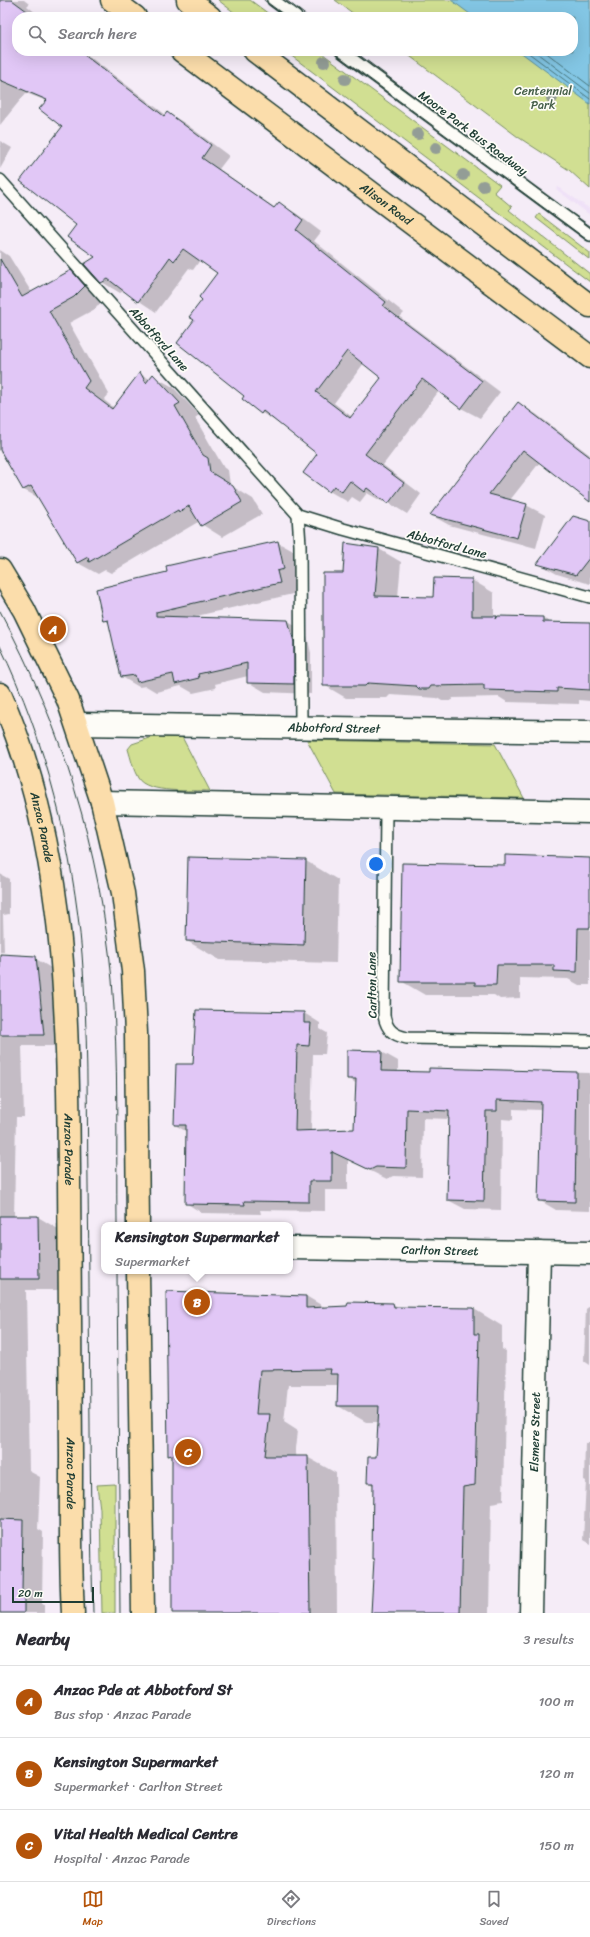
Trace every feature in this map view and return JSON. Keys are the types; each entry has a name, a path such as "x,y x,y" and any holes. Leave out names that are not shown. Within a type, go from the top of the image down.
{"main road":[{"path":"112,0 128,12"},
{"path":"188,0 204,12"},
{"name":"Alison Road","path":"189,56 590,357"},
{"path":"262,56 590,306"},
{"path":"0,570 36,633 68,700 102,802 123,893 133,971 138,1101 138,1222"},
{"name":"Anzac Parade","path":"0,694 20,743 43,832 58,912 65,1007 69,1107 73,1613"},
{"path":"138,1274 143,1613"}],"street":[{"name":"Abbotford Street","path":"77,724 590,732"},
{"path":"102,802 590,812"},
{"name":"Carlton Street","path":"293,1248 590,1253"},
{"name":"Elsmere Street","path":"531,1613 539,1252"}],"lane":[{"path":"273,0 289,12"},
{"name":"Moore Park Bus Roadway","path":"348,56 590,236"},
{"name":"Abbotford Lane","path":"0,180 298,515 343,529 590,597"},
{"path":"298,515 300,545 301,727"},
{"name":"Carlton Lane","path":"386,808 384,1016 386,1024 391,1032 407,1038 590,1041"}],"shaded area":[{"path":"558,187 590,209 590,215 556,189"}],"green space":[{"path":"218,0 250,0 266,12 234,12"},
{"name":"Centennial Park","path":"335,0 590,0 590,189 569,170 518,137 410,56 578,56 578,12 351,12"},
{"path":"292,56 326,56 500,185 494,192 512,207 509,210 590,274 590,282"},
{"path":"539,214 590,253 590,260 536,218"},
{"path":"153,737 182,737 210,791 160,789 143,783 136,775 128,749 132,744"},
{"path":"307,740 495,744 524,798 336,794"},
{"path":"115,1484 115,1613 102,1613 100,1509 97,1485"}],"water":[{"path":"451,0 590,0 590,104 526,56 578,56 578,12 467,12"}],"building":[{"path":"0,0 12,0 28,12 12,12 12,56 86,56 164,116 167,112 211,145 202,158 274,208 279,202 303,220 296,230 386,302 383,306 482,381 461,409 422,379 365,454 404,483 388,504 367,488 364,492 350,481 342,492 334,486 329,492 303,473 317,454 263,411 261,414 242,399 244,396 177,343 194,320 189,317 202,300 199,297 217,273 183,249 174,261 170,257 138,302 108,279 101,283 84,264 95,257 67,237 76,225 20,181 62,127 39,109 47,100 0,80","holes":["347,351 381,378 350,418 316,392"]},
{"path":"0,259 22,297 71,270 85,286 74,297 49,311 89,381 84,388 112,409 140,372 146,383 153,374 180,403 175,406 203,455 208,458 210,472 233,486 242,502 201,526 189,506 179,512 178,510 89,562 88,557 77,563 31,486 23,490 0,450"},
{"path":"518,402 590,457 590,502 523,450 489,494 527,504 517,538 430,515"},
{"path":"573,516 590,521 590,557 576,575 537,564"},
{"path":"278,541 284,569 277,571 280,583 156,612 156,616 288,620 294,642 294,684 247,683 247,663 198,674 199,678 175,684 173,674 137,682 135,675 121,677 108,620 103,621 96,589 167,572 166,566"},
{"path":"345,543 379,548 375,596 433,597 434,578 472,579 472,616 497,616 496,619 498,616 543,617 543,622 590,623 590,690 557,688 557,692 484,690 484,685 431,686 429,689 419,689 416,686 368,683 365,686 323,686 323,573 343,573"},
{"path":"505,855 590,858 590,928 578,928 577,972 554,971 554,965 497,965 496,985 475,985 475,982 400,982 402,863 505,865"},
{"path":"188,857 306,860 304,945 186,941"},
{"path":"0,954 36,956 44,1035 0,1035"},
{"path":"196,1010 304,1012 304,1023 311,1023 309,1046 297,1045 295,1131 354,1129 356,1079 347,1079 347,1050 382,1051 381,1071 429,1072 429,1068 577,1072 575,1202 538,1201 541,1102 497,1100 497,1111 486,1111 484,1201 447,1200 449,1111 407,1109 406,1168 376,1167 370,1170 332,1152 332,1181 309,1181 309,1202 244,1201 245,1205 185,1204 186,1125 174,1125 176,1064 193,1064"},
{"path":"0,1216 38,1216 39,1279 0,1279"},
{"path":"166,1291 306,1296 306,1308 347,1306 348,1302 393,1303 394,1307 474,1308 474,1334 479,1334 475,1485 463,1487 460,1613 371,1613 374,1559 372,1559 373,1483 367,1483 368,1457 376,1457 379,1406 337,1406 338,1374 330,1374 331,1369 260,1370 256,1414 270,1414 265,1456 308,1456 310,1613 172,1613 172,1455 168,1456"},
{"path":"0,1519 23,1520 22,1592 24,1592 24,1613 0,1613"}],"tram line":[{"path":"264,0 280,12"},
{"path":"286,0 302,12"},
{"path":"339,56 590,242"},
{"path":"361,56 540,191 590,226"},
{"path":"0,611 42,699 60,744 88,836 98,884 112,980 116,1041 117,1222"},
{"path":"0,646 31,719 55,796 72,875 82,954 87,1069 90,1452 93,1613"},
{"path":"117,1274 120,1613"}],"place":[{"name":"Anzac Pde at Abbotford St","path":"53,629"},
{"name":"Kensington Supermarket","path":"197,1302"},
{"name":"Vital Health Medical Centre","path":"188,1452"}]}
